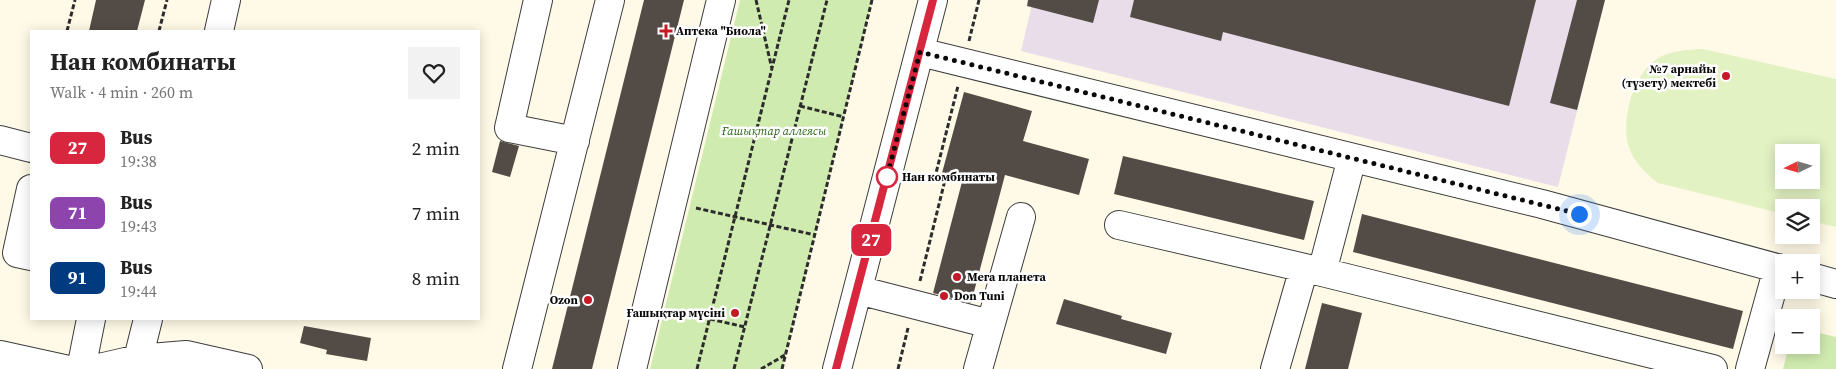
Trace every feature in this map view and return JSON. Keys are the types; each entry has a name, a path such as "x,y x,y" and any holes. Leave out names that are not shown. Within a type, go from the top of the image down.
{"street":[{"path":"219,30 226,0"},
{"path":"538,0 509,128 575,141"},
{"path":"517,369 610,0"},
{"path":"632,369 721,0"},
{"path":"836,369 933,0"},
{"path":"920,52 1542,204 1775,267"},
{"path":"0,140 30,148"},
{"path":"1275,369 1313,270 1352,158"},
{"path":"30,194 17,253 30,256"},
{"path":"978,369 1021,217"},
{"path":"1119,225 1313,270 1712,369"},
{"path":"1820,280 1836,284"},
{"path":"1750,369 1775,288"},
{"path":"858,290 990,324"},
{"path":"81,369 91,320"},
{"path":"138,359 148,320"},
{"path":"0,355 64,369"},
{"path":"95,369 138,359 186,355 248,369"}],"path":[{"path":"67,30 75,0"},
{"path":"159,30 167,0"},
{"path":"756,0 772,69"},
{"path":"697,369 789,0"},
{"path":"734,369 826,0"},
{"path":"782,369 872,0"},
{"path":"898,369 945,180 935,177 979,0"},
{"path":"800,106 844,117"},
{"path":"689,207 815,235"},
{"path":"710,320 745,327"},
{"path":"760,369 785,356"}],"shaded area":[{"path":"1033,0 1605,0 1558,187 1021,51"}],"green space":[{"name":"Ғашықтар аллеясы","path":"740,0 872,0 782,369 650,369"},
{"path":"1703,49 1836,79 1836,227 1820,223 1820,199 1775,199 1775,212 1658,183 1648,175 1631,153 1627,140 1626,129 1629,105 1638,81 1653,62 1662,56 1677,51"},
{"path":"1820,333 1836,337 1836,369 1783,369 1787,354 1820,354"}],"building":[{"path":"96,0 145,0 137,30 89,30"},
{"path":"644,0 684,0 592,369 552,369"},
{"path":"1028,0 1099,0 1093,23 1027,6"},
{"path":"1134,0 1536,0 1509,106 1223,32 1221,41 1130,17"},
{"path":"1577,0 1605,0 1577,110 1550,103"},
{"path":"964,92 1032,111 1023,141 1089,159 1079,195 1005,175 971,303 933,293 963,178 942,173"},
{"path":"500,141 519,146 510,177 492,172"},
{"path":"1123,156 1314,201 1304,240 1114,194"},
{"path":"1362,214 1743,311 1733,349 1353,252"},
{"path":"1064,299 1122,316 1121,319 1172,333 1166,354 1056,324"},
{"path":"1322,303 1362,313 1348,369 1305,369"},
{"path":"304,326 371,338 367,361 326,354 327,350 300,343"}],"bus line":[{"name":"27","path":"836,369 933,0"}],"place":[{"name":"Аптека \"Биола\"","path":"666,31"},
{"name":"№7 арнайы (түзету) мектебі","path":"1726,76"},
{"name":"Нан комбинаты","path":"887,177"},
{"name":"Мега планета","path":"957,277"},
{"name":"Don Tuni","path":"944,296"},
{"name":"Ozon","path":"588,300"},
{"name":"Ғашықтар мүсіні","path":"735,313"}],"route":[{"path":"887,177 886,180 920,52 1579,214"}]}
